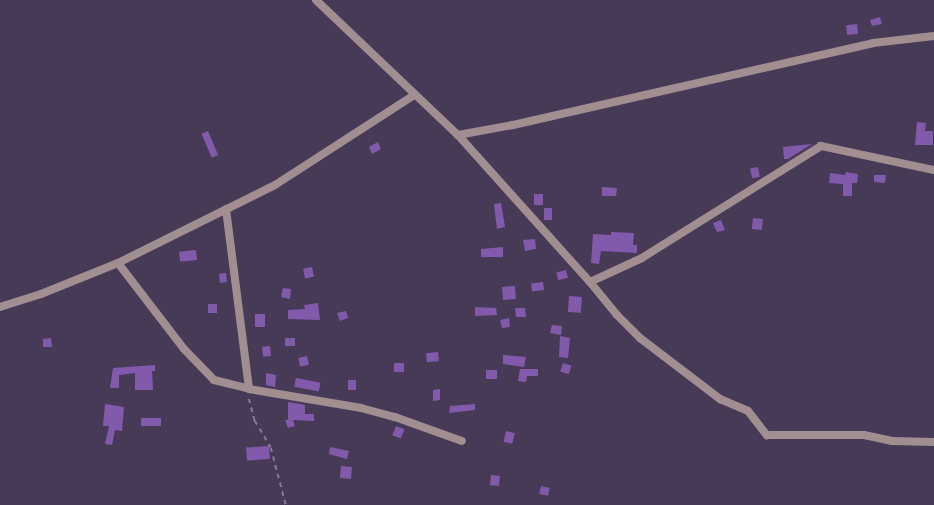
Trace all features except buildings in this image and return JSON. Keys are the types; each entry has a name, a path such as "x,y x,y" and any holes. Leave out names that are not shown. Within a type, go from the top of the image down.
{"street":[{"path":"316,0 458,135 640,338 720,399 748,411 767,435 864,435 892,441 934,441"},
{"path":"458,135 513,126 873,43 934,36"},
{"path":"0,307 41,294 118,263 275,185 414,95"},
{"path":"590,282 642,258 821,146 934,170"},
{"path":"226,209 249,389"},
{"path":"118,263 184,350 207,374 222,383 361,408 395,417 462,441"}],"path":[{"path":"249,389 252,412 271,448 286,505"}]}
